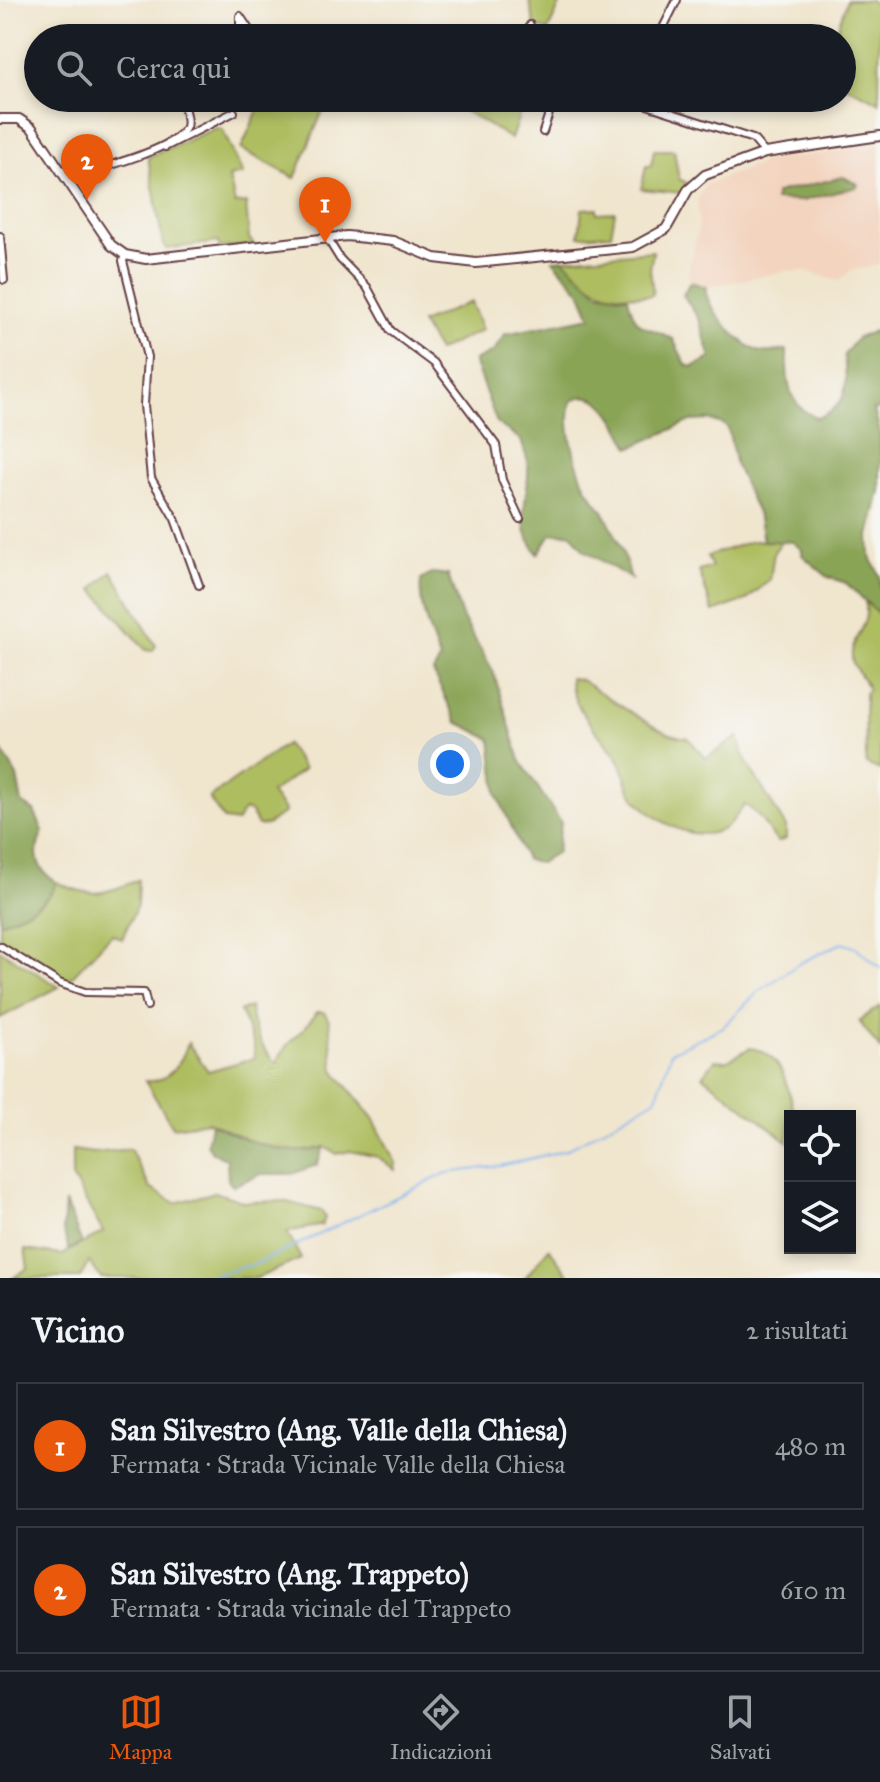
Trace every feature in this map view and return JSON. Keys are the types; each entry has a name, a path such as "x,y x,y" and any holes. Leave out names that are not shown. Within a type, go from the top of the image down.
{"street":[{"path":"665,24 677,0"},
{"path":"150,152 185,129 183,112"},
{"path":"68,180 196,134 234,112"},
{"path":"543,132 549,112"},
{"path":"669,112 753,139 765,153"},
{"path":"0,119 15,118 27,124 68,180 96,227 125,255 146,259 327,238 370,237 445,260 476,263 633,247 666,229 697,181 765,153 880,136"},
{"path":"0,236 4,280"},
{"path":"327,238 340,259 367,287 391,331 430,358 496,445 502,480 520,519"},
{"path":"125,255 123,261 147,357 144,405 151,478 179,529 199,585"},
{"path":"0,946 59,983 85,992 144,993 147,1006"}],"shaded area":[{"path":"880,145 880,265 852,270 838,281 806,271 787,271 706,287 690,282 688,272 699,225 697,200 706,184 768,161"}],"green space":[{"path":"529,0 562,0 551,24 535,24"},
{"path":"847,0 870,0 880,9 879,102 856,91 856,24 839,24"},
{"path":"257,112 322,112 295,178 241,149"},
{"path":"467,112 520,112 511,139"},
{"path":"216,128 222,129 243,174 229,177 235,204 246,203 249,238 254,245 220,248 218,242 167,249 163,244 148,157"},
{"path":"654,150 674,150 679,179 687,183 683,193 641,189 646,166 651,166"},
{"path":"843,177 858,184 857,187 802,201 775,200 775,194 780,192"},
{"path":"597,208 597,213 615,212 611,234 579,236 582,209"},
{"path":"653,251 650,269 653,294 650,296 622,295 602,290 584,279 563,259"},
{"path":"563,259 598,292 628,297 638,322 673,339 686,365 693,367 711,358 699,319 683,295 690,282 706,287 710,304 725,325 744,343 761,352 787,350 790,391 799,406 817,418 841,401 846,376 844,355 857,338 880,329 880,409 874,410 880,433 880,491 869,536 870,555 880,577 880,615 846,583 828,577 802,555 802,550 793,542 763,541 759,518 736,466 728,428 723,424 709,420 691,421 630,448 608,410 591,398 572,401 569,420 572,443 585,485 612,527 631,579 583,549 571,533 551,534 538,554 530,542 524,521 528,466 521,440 497,423 474,361 493,352 505,334 591,317 580,291 553,260"},
{"path":"471,302 482,330 438,351 421,323"},
{"path":"752,541 782,541 774,552 770,580 746,600 713,612 699,571 712,567 707,556"},
{"path":"112,571 156,646 152,651 146,650 93,589"},
{"path":"433,573 448,575 462,617 493,671 520,760 561,823 557,852 540,863 526,860 497,794 491,739 457,722 433,672 440,660 421,601 421,580"},
{"path":"865,602 880,615 880,770 866,764 865,693 868,688 852,659 854,644 866,618"},
{"path":"570,678 579,679 664,731 687,737 706,758 738,737 746,761 786,827 786,839 778,842 745,805 728,826 713,833 686,831 659,819 630,790 619,760 575,700"},
{"path":"286,744 304,769 271,793 285,812 267,825 258,826 251,812 244,810 237,822 224,820 209,798"},
{"path":"0,747 17,776 22,803 34,811 43,831 37,854 40,866 56,882 41,903 0,923"},
{"path":"138,880 137,905 122,939 112,934 66,983 0,939 0,923 41,903 56,882 79,891 97,893"},
{"path":"0,950 59,987 0,1018"},
{"path":"880,1006 880,1049 859,1021"},
{"path":"250,1007 258,1038 277,1063 285,1048 316,1012 324,1012 329,1020 334,1070 373,1118 396,1163 395,1170 378,1157 350,1151 337,1154 324,1147 304,1152 256,1143 208,1122 173,1127 145,1081 160,1079 172,1071 188,1043 208,1071 254,1058 254,1045 240,1011"},
{"path":"750,1048 761,1051 777,1064 787,1084 794,1110 784,1110 784,1139 703,1076 715,1060 726,1061"},
{"path":"211,1124 266,1146 296,1151 324,1147 317,1165 292,1174 261,1174 233,1186 228,1180 227,1159 212,1152 207,1144"},
{"path":"130,1149 150,1188 176,1203 215,1192 245,1202 283,1201 322,1211 325,1218 322,1225 287,1232 301,1259 257,1278 101,1278 89,1262 80,1278 13,1278 28,1268 25,1250 62,1255 103,1232 72,1177 72,1150 94,1153"},
{"path":"65,1203 82,1243 69,1250 63,1230"},
{"path":"549,1248 571,1278 525,1278"}],"waterway":[{"path":"202,1278 259,1263 447,1173 500,1166 566,1150 656,1099 671,1052 723,1027 758,992 800,963 842,943 857,948 880,968"}],"place":[{"name":"San Silvestro (Ang. Trappeto)","path":"87,200"},
{"name":"San Silvestro (Ang. Valle della Chiesa)","path":"325,243"}]}
